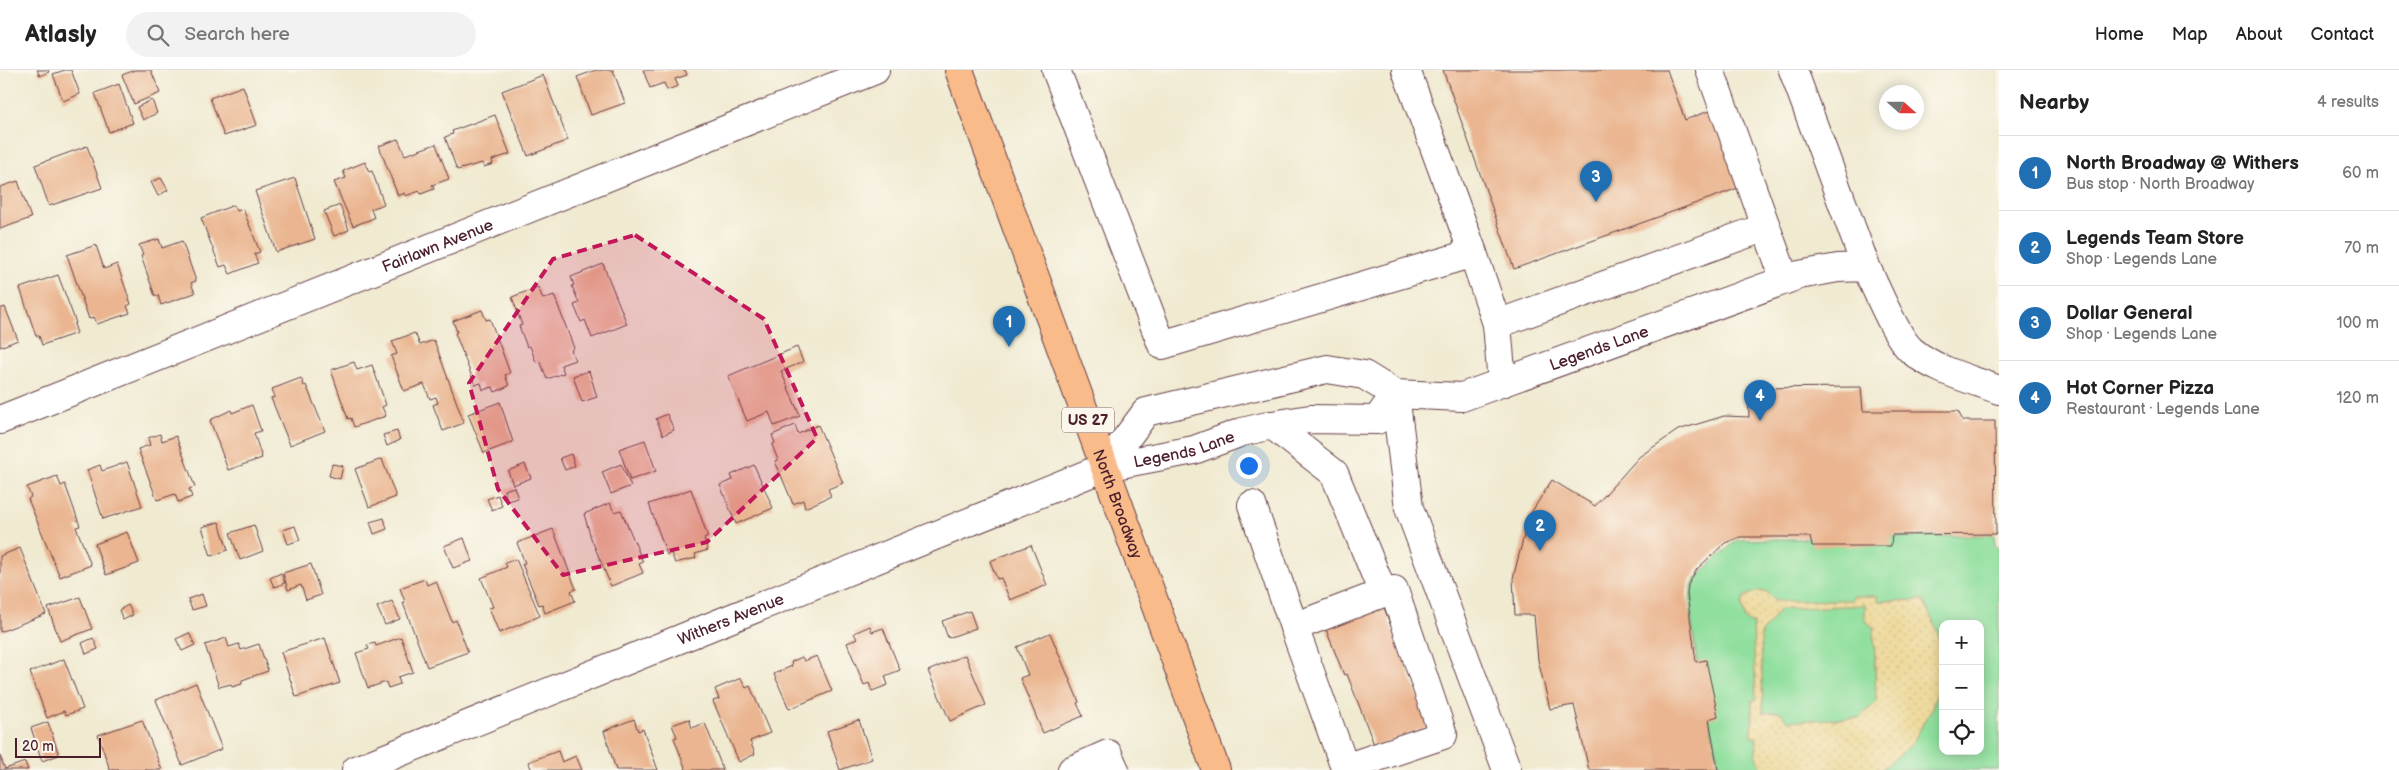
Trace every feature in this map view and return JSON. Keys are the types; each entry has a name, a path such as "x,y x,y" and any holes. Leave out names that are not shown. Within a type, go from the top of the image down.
{"main road":[{"name":"North Broadway","path":"959,70 1216,770"}],"street":[{"name":"Fairlawn Avenue","path":"0,420 875,70"},
{"path":"1056,70 1162,344 1473,252"},
{"path":"1406,70 1473,252 1497,324 1502,383"},
{"path":"1710,70 1766,227 1792,278"},
{"path":"1793,70 1866,267 1893,323 1911,350 1946,370 1999,390"},
{"path":"1497,324 1766,227"},
{"name":"Legends Lane","path":"1105,467 1146,412 1327,369 1364,375 1395,394 1462,397 1792,278 1838,268 1866,267"},
{"name":"Legends Lane","path":"1105,467 1194,450 1242,432 1272,425 1310,419 1378,420 1395,394"},
{"path":"1395,394 1409,508 1507,770"},
{"path":"1252,505 1345,768 1443,735 1388,592 1334,473 1272,425"},
{"name":"Withers Avenue","path":"356,770 1105,467"},
{"path":"1294,627 1388,592 1435,577"},
{"path":"1072,770 1108,754 1115,770"}],"highlighted area":[{"path":"635,235 764,319 817,438 707,542 563,575 498,489 469,383 553,259"}],"green space":[{"path":"1994,535 1995,546 1999,547 1999,770 1720,770 1700,674 1691,619 1690,598 1693,584 1737,540"}],"sand":[{"path":"1759,591 1767,592 1775,601 1852,600 1853,596 1878,596 1878,601 1923,600 1939,635 1939,682 1933,707 1911,745 1881,770 1762,770 1756,756 1756,737 1752,737 1752,700 1756,700 1753,624 1745,619 1742,604 1745,596","holes":["1865,605 1865,620 1874,628 1876,702 1859,718 1788,721 1780,712 1763,713 1761,633 1780,609"]}],"building":[{"path":"37,70 48,70 49,72 40,76"},
{"path":"71,70 80,94 63,101 53,74"},
{"path":"135,70 151,70 160,93 134,104 122,75"},
{"path":"596,70 613,70 625,103 591,115 577,77"},
{"path":"643,70 685,70 687,75 675,79 678,86 667,90 664,83 650,88"},
{"path":"1443,70 1667,70 1685,120 1714,109 1741,187 1514,269"},
{"path":"543,75 568,140 528,156 502,91"},
{"path":"119,84 133,123 109,132 95,93"},
{"path":"243,86 257,125 224,136 210,98"},
{"path":"152,100 157,113 143,120 137,107"},
{"path":"495,115 510,154 492,160 493,164 484,167 482,163 457,170 445,137 453,134 452,131"},
{"path":"398,139 405,155 436,144 449,179 432,185 434,189 421,194 420,191 405,196 405,193 398,196 379,146"},
{"path":"87,146 102,188 49,206 35,165"},
{"path":"365,162 369,172 372,171 384,204 371,209 374,218 353,226 334,182 346,178 343,171"},
{"path":"161,178 168,190 158,196 151,182"},
{"path":"295,178 315,239 276,252 255,191"},
{"path":"18,181 31,218 0,229 0,187"},
{"path":"234,205 237,211 243,209 260,252 254,254 258,263 230,274 226,265 220,267 201,218"},
{"path":"340,205 349,230 334,236 324,211"},
{"path":"159,239 162,248 182,241 196,281 191,283 195,293 161,305 158,295 155,296 139,245"},
{"path":"96,245 104,269 117,264 131,304 127,306 130,313 97,324 94,317 89,319 67,255"},
{"path":"603,264 627,324 592,338 585,320 581,322 574,305 579,303 572,286 574,285 571,277"},
{"path":"58,275 76,323 74,324 77,333 42,345 39,336 36,336 20,288"},
{"path":"538,287 543,299 554,295 574,348 571,350 575,360 561,365 564,373 547,379 540,361 536,362 530,346 527,347 519,326 522,325 512,297"},
{"path":"5,307 18,340 0,347 0,309"},
{"path":"482,310 486,320 490,319 510,373 505,375 509,386 495,392 493,387 483,390 481,383 475,385 455,333 457,332 453,321"},
{"path":"415,333 420,345 434,340 464,423 443,431 433,405 438,403 436,397 430,399 424,384 404,391 391,356 397,354 392,341"},
{"path":"797,347 803,362 781,371 800,416 774,426 769,412 747,421 728,376"},
{"path":"354,362 357,370 372,365 386,405 382,407 386,416 354,427 351,418 348,419 331,370"},
{"path":"589,371 597,397 582,402 573,376"},
{"path":"301,378 304,386 306,385 325,431 290,445 271,398 275,397 272,389"},
{"path":"1861,387 1863,411 1958,411 1963,421 1995,421 1996,534 1892,535 1891,546 1812,546 1810,537 1740,537 1725,543 1697,569 1688,585 1687,594 1696,662 1706,660 1718,716 1709,719 1718,770 1589,770 1574,705 1550,709 1538,660 1534,615 1515,615 1513,578 1529,516 1552,480 1595,506 1639,457 1678,430 1724,416 1749,417 1748,388"},
{"path":"500,402 513,442 484,453 468,414"},
{"path":"252,405 261,431 254,433 262,458 228,470 210,420 231,410 232,413"},
{"path":"667,414 674,430 663,435 656,419"},
{"path":"795,425 798,434 818,425 843,483 828,489 831,496 805,508 803,500 793,504 775,461 778,460 772,445 775,443 772,435"},
{"path":"397,431 400,440 387,446 383,435"},
{"path":"160,434 162,441 176,436 195,487 189,489 192,497 178,502 175,494 157,500 138,449 150,445 148,438"},
{"path":"645,440 656,471 630,480 619,449"},
{"path":"571,454 575,466 565,470 560,458"},
{"path":"382,459 396,497 369,507 355,469"},
{"path":"127,462 142,506 103,519 87,470 100,465 102,471"},
{"path":"332,464 343,466 340,479 329,476"},
{"path":"525,464 531,478 513,485 508,471"},
{"path":"621,464 631,486 611,494 602,472"},
{"path":"754,465 773,508 736,524 720,485 733,480 731,475"},
{"path":"57,476 61,486 65,484 80,526 76,527 91,565 60,577 28,499 31,497 27,487"},
{"path":"514,487 518,498 507,501 504,490"},
{"path":"691,489 708,537 704,539 708,550 695,554 696,558 675,563 671,553 667,555 649,504"},
{"path":"498,495 502,506 492,510 487,499"},
{"path":"610,503 614,512 621,510 643,562 639,564 643,573 611,586 591,538 584,514"},
{"path":"384,518 387,529 374,534 370,522"},
{"path":"219,522 228,550 211,556 202,527"},
{"path":"254,525 263,551 240,560 230,533"},
{"path":"295,526 300,540 288,544 283,530"},
{"path":"553,529 576,589 571,591 575,601 545,613 542,604 539,605 522,564 525,563 517,543"},
{"path":"127,532 139,563 106,575 95,544"},
{"path":"464,538 472,561 453,568 444,546"},
{"path":"1031,545 1047,585 1010,600 1001,578 997,579 990,561"},
{"path":"20,548 46,614 0,632 0,556"},
{"path":"516,559 540,616 499,633 489,608 493,607 481,578 507,567 505,563"},
{"path":"311,564 321,595 306,600 301,585 288,590 283,573"},
{"path":"281,573 285,583 274,587 270,578"},
{"path":"425,579 427,585 436,581 452,622 456,620 468,652 427,667 403,603 405,602 400,588"},
{"path":"202,594 206,606 192,610 188,599"},
{"path":"80,597 92,629 60,641 48,608"},
{"path":"392,601 400,619 385,625 377,607"},
{"path":"128,605 133,615 123,620 119,610"},
{"path":"1383,605 1429,726 1375,747 1347,674 1344,675 1325,627"},
{"path":"970,611 976,628 948,638 942,621"},
{"path":"870,626 872,632 883,628 900,670 885,676 888,685 872,691 869,683 864,685 847,643 857,639 854,633"},
{"path":"189,633 195,645 182,651 176,639"},
{"path":"1050,633 1083,716 1043,733 1020,678 1028,675 1017,647"},
{"path":"401,637 413,672 398,677 400,684 388,688 386,682 368,688 356,653 369,649 367,645 375,643 376,646"},
{"path":"93,638 98,649 86,654 82,643"},
{"path":"226,638 229,647 239,644 241,650 259,644 268,671 242,680 242,684 232,687 231,684 219,687 205,645"},
{"path":"325,638 340,683 296,697 281,652"},
{"path":"965,655 986,705 950,721 928,671"},
{"path":"817,656 832,691 789,709 774,674 792,666 791,662 802,657 804,661"},
{"path":"64,659 83,709 66,715 64,711 47,718 30,672"},
{"path":"741,678 746,688 750,686 770,733 750,741 755,754 739,762 713,701 719,699 715,689"},
{"path":"196,683 222,749 182,765 156,700"},
{"path":"634,719 638,731 643,729 658,770 616,770 604,731"},
{"path":"689,719 692,728 705,723 723,770 686,770 674,738 677,737 672,725"},
{"path":"142,720 162,770 110,770 98,735"},
{"path":"859,720 872,759 840,770 827,731"},
{"path":"48,722 59,755 42,761 31,728"},
{"path":"558,751 562,762 576,756 582,770 532,770 528,762"},
{"path":"0,756 5,769 25,762 28,770 0,770"}],"place":[{"name":"Dollar General","path":"1596,202"},
{"name":"North Broadway @ Withers","path":"1009,347"},
{"name":"Hot Corner Pizza","path":"1760,421"},
{"name":"Legends Team Store","path":"1540,551"}]}
